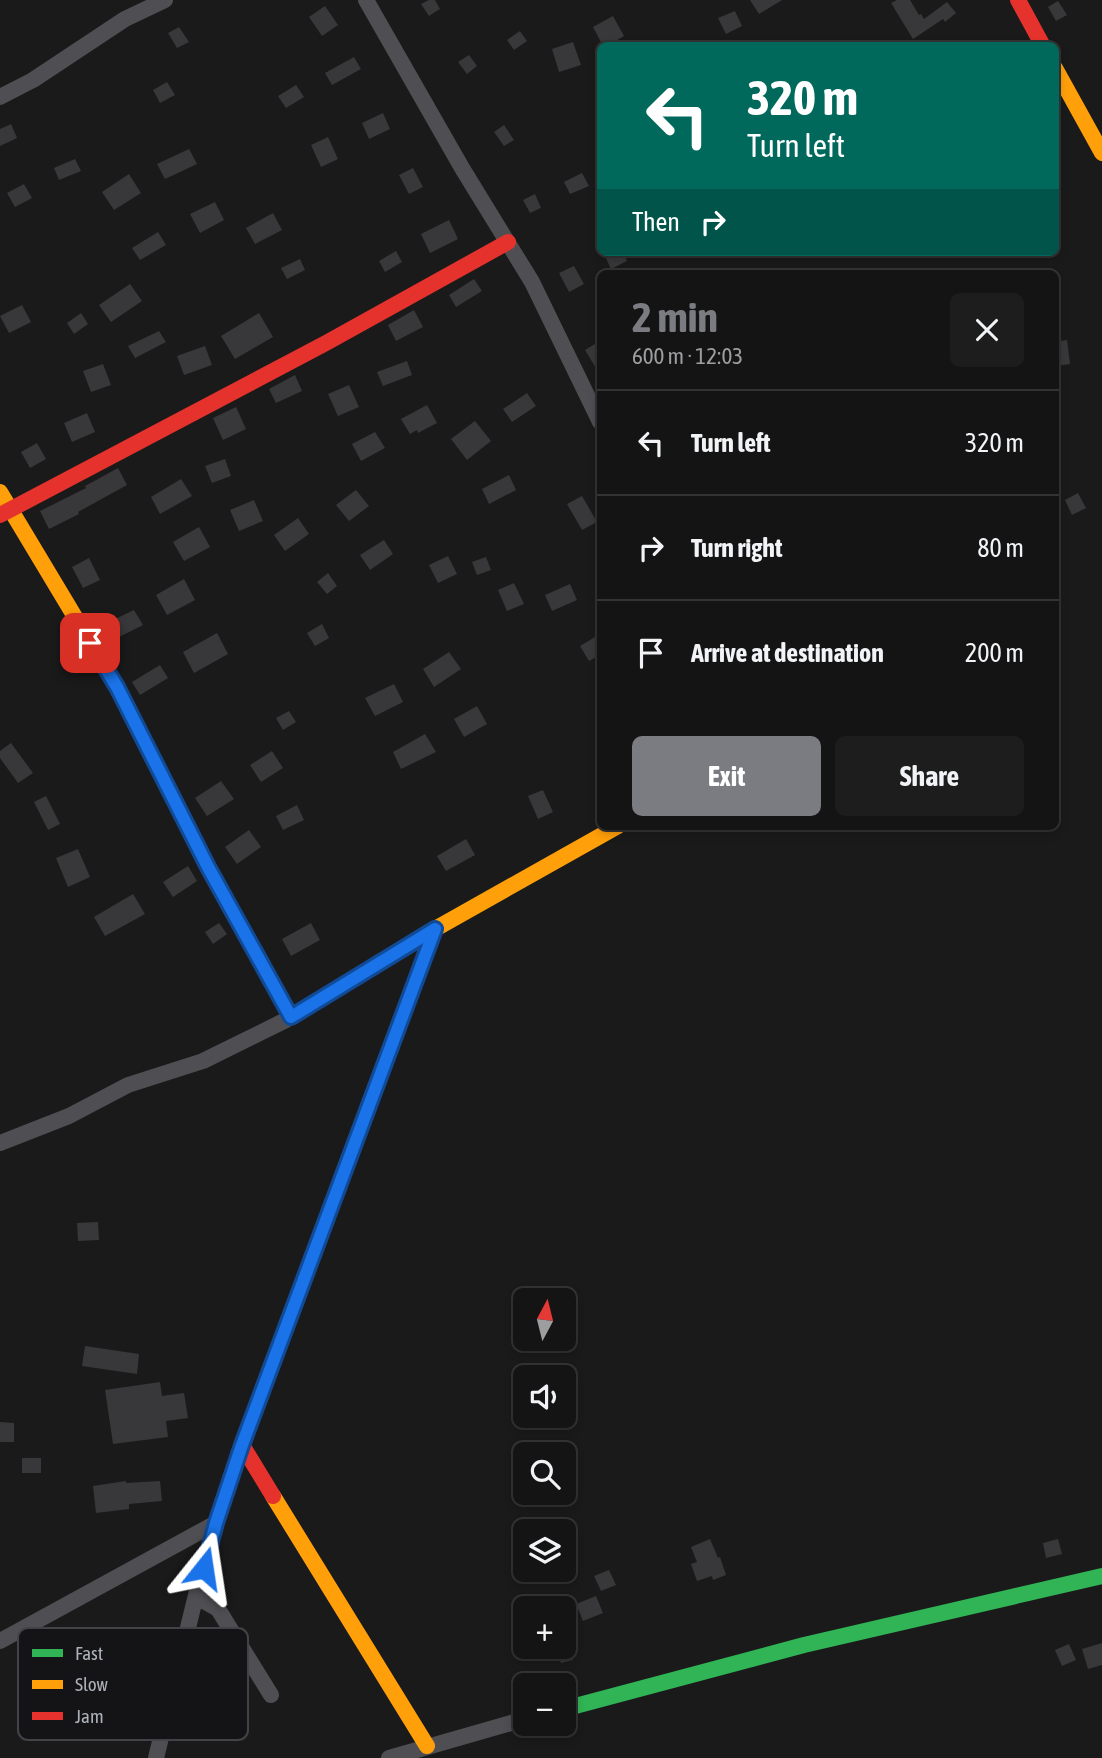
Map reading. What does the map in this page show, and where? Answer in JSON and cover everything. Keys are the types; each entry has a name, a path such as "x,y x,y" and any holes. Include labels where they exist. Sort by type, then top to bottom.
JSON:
{"street":[{"path":"0,97 33,80 125,19 165,0"},
{"path":"366,0 462,167 533,282 597,416"},
{"path":"1018,0 1041,42"},
{"path":"1059,75 1102,153"},
{"path":"5,512 326,343 508,242"},
{"path":"0,492 5,512 117,687 208,867 291,1017"},
{"path":"0,1143 69,1116 128,1085 203,1061 291,1017 435,929 611,830"},
{"path":"188,1628 216,1523 242,1445 435,929"},
{"path":"242,1445 427,1746"},
{"path":"24,1628 216,1523"},
{"path":"576,1706 804,1645 1102,1576"},
{"path":"197,1591 202,1600 218,1609 230,1628"},
{"path":"0,1641 18,1631"},
{"path":"248,1658 271,1695"},
{"path":"389,1758 513,1722"},
{"path":"156,1758 160,1740"}],"building":[{"path":"435,0 440,9 429,16 421,4"},
{"path":"750,0 782,0 759,14"},
{"path":"910,0 924,19 947,2 956,13 913,39 891,3"},
{"path":"1058,1 1067,15 1056,21 1048,7"},
{"path":"325,6 338,25 322,36 309,17"},
{"path":"735,11 742,26 726,34 718,18"},
{"path":"613,16 624,36 614,42 601,42 593,27"},
{"path":"179,27 189,42 177,48 168,33"},
{"path":"520,31 527,41 514,50 507,40"},
{"path":"573,42 581,65 559,72 552,49"},
{"path":"469,55 477,66 467,74 458,62"},
{"path":"354,57 361,69 332,85 325,73"},
{"path":"167,82 175,95 160,103 153,90"},
{"path":"296,85 304,97 286,108 278,96"},
{"path":"383,113 390,129 369,139 362,123"},
{"path":"11,124 17,138 0,146 0,129"},
{"path":"504,125 514,140 504,146 494,132"},
{"path":"328,137 338,159 321,167 311,145"},
{"path":"189,149 197,164 165,179 157,164"},
{"path":"75,159 81,171 59,180 54,168"},
{"path":"413,168 423,187 409,194 399,175"},
{"path":"582,173 589,186 570,194 564,182"},
{"path":"129,174 141,193 114,210 102,192"},
{"path":"24,184 32,198 15,207 7,193"},
{"path":"535,194 541,208 530,213 523,200"},
{"path":"215,202 224,220 200,233 190,214"},
{"path":"273,213 282,230 255,244 246,228"},
{"path":"449,220 458,239 430,253 421,234"},
{"path":"158,232 166,245 140,260 132,248"},
{"path":"396,251 402,262 385,272 379,261"},
{"path":"605,256 625,256 627,261 611,269"},
{"path":"300,259 305,270 287,279 281,268"},
{"path":"574,266 584,284 569,292 559,273"},
{"path":"474,279 482,291 456,307 449,295"},
{"path":"130,284 142,301 111,322 99,305"},
{"path":"22,305 31,322 9,333 0,316"},
{"path":"414,310 423,327 396,341 388,325"},
{"path":"81,313 88,324 74,334 67,323"},
{"path":"259,313 273,337 235,359 221,336"},
{"path":"159,331 166,342 135,358 128,346"},
{"path":"1067,340 1070,364 1059,365 1059,341"},
{"path":"597,343 597,370 585,350"},
{"path":"205,346 212,365 184,375 177,356"},
{"path":"407,361 412,375 383,386 377,372"},
{"path":"103,364 111,385 91,392 83,371"},
{"path":"295,375 302,391 276,403 269,389"},
{"path":"349,385 359,407 338,416 328,394"},
{"path":"527,393 536,406 512,422 503,409"},
{"path":"427,405 437,423 410,434 401,419"},
{"path":"236,407 246,429 223,440 213,418"},
{"path":"87,413 95,432 72,442 64,423"},
{"path":"475,421 491,441 467,460 451,439"},
{"path":"375,432 385,448 361,461 352,444"},
{"path":"37,443 46,459 30,468 21,452"},
{"path":"225,459 231,476 212,483 205,466"},
{"path":"118,468 127,485 49,529 40,511"},
{"path":"509,475 516,490 489,504 482,489"},
{"path":"181,479 192,496 160,514 151,497"},
{"path":"356,490 369,506 349,521 336,505"},
{"path":"1078,493 1086,508 1072,515 1065,500"},
{"path":"582,496 597,522 582,530 567,504"},
{"path":"254,500 263,521 239,531 230,510"},
{"path":"298,518 309,534 285,551 274,535"},
{"path":"199,527 210,547 184,561 173,542"},
{"path":"384,540 393,554 370,570 360,555"},
{"path":"448,556 457,574 438,583 429,565"},
{"path":"486,557 491,570 477,575 472,562"},
{"path":"89,558 100,580 83,588 72,567"},
{"path":"328,573 337,586 327,594 317,582"},
{"path":"184,579 195,600 167,615 156,595"},
{"path":"514,583 524,604 507,611 498,590"},
{"path":"570,584 577,600 552,611 545,595"},
{"path":"134,610 143,625 115,639 107,623"},
{"path":"322,624 329,638 315,646 307,633"},
{"path":"217,633 228,654 194,673 183,652"},
{"path":"597,636 597,657 589,661 580,646"},
{"path":"449,652 461,669 434,687 423,669"},
{"path":"160,665 168,678 140,695 132,682"},
{"path":"394,684 403,702 375,716 365,698"},
{"path":"477,706 487,724 464,737 454,719"},
{"path":"289,711 296,722 283,730 276,718"},
{"path":"425,734 436,752 401,769 393,752"},
{"path":"11,743 33,773 18,783 0,758 0,751"},
{"path":"272,751 283,768 261,782 250,765"},
{"path":"221,781 234,799 207,816 195,798"},
{"path":"543,790 553,812 538,819 528,796"},
{"path":"46,796 60,824 48,830 34,802"},
{"path":"297,805 304,820 283,830 276,816"},
{"path":"249,830 261,847 237,864 225,847"},
{"path":"466,839 475,855 446,871 437,856"},
{"path":"78,849 90,877 68,887 56,858"},
{"path":"188,866 197,881 173,897 163,882"},
{"path":"133,894 145,914 105,936 94,917"},
{"path":"219,923 227,934 213,944 205,932"},
{"path":"311,923 320,940 291,956 282,939"},
{"path":"98,1222 99,1240 78,1241 77,1223"},
{"path":"85,1346 139,1354 137,1374 82,1366"},
{"path":"160,1382 162,1396 184,1393 188,1418 166,1421 168,1437 113,1444 105,1390"},
{"path":"0,1422 14,1423 14,1442 0,1442"},
{"path":"22,1458 41,1458 41,1473 22,1473"},
{"path":"126,1481 160,1481 162,1501 129,1504 129,1509 96,1513 93,1486"},
{"path":"710,1539 726,1575 713,1580 712,1576 697,1581 691,1564 697,1562 691,1547"},
{"path":"1058,1539 1062,1554 1046,1558 1043,1543"},
{"path":"609,1570 616,1585 601,1591 594,1576"},
{"path":"596,1596 603,1613 583,1621 576,1604"},
{"path":"1102,1643 1102,1665 1088,1669 1082,1649"},
{"path":"1069,1644 1076,1660 1062,1666 1055,1650"},
{"path":"560,1659 573,1659 573,1660 561,1663"}],"traffic: fast":[{"path":"576,1706 804,1645 1102,1576"}],"traffic: slow":[{"path":"1059,75 1102,153"},
{"path":"0,492 117,687 208,868 291,1016"},
{"path":"362,1123 435,929 611,830"},
{"path":"273,1496 427,1746"}],"traffic: jam":[{"path":"1018,0 1041,42"},
{"path":"0,515 326,343 508,242"},
{"path":"273,1496 242,1445 362,1123"}],"route":[{"path":"90,643 117,687 208,867 291,1017 435,929 242,1445 204,1568"}]}
